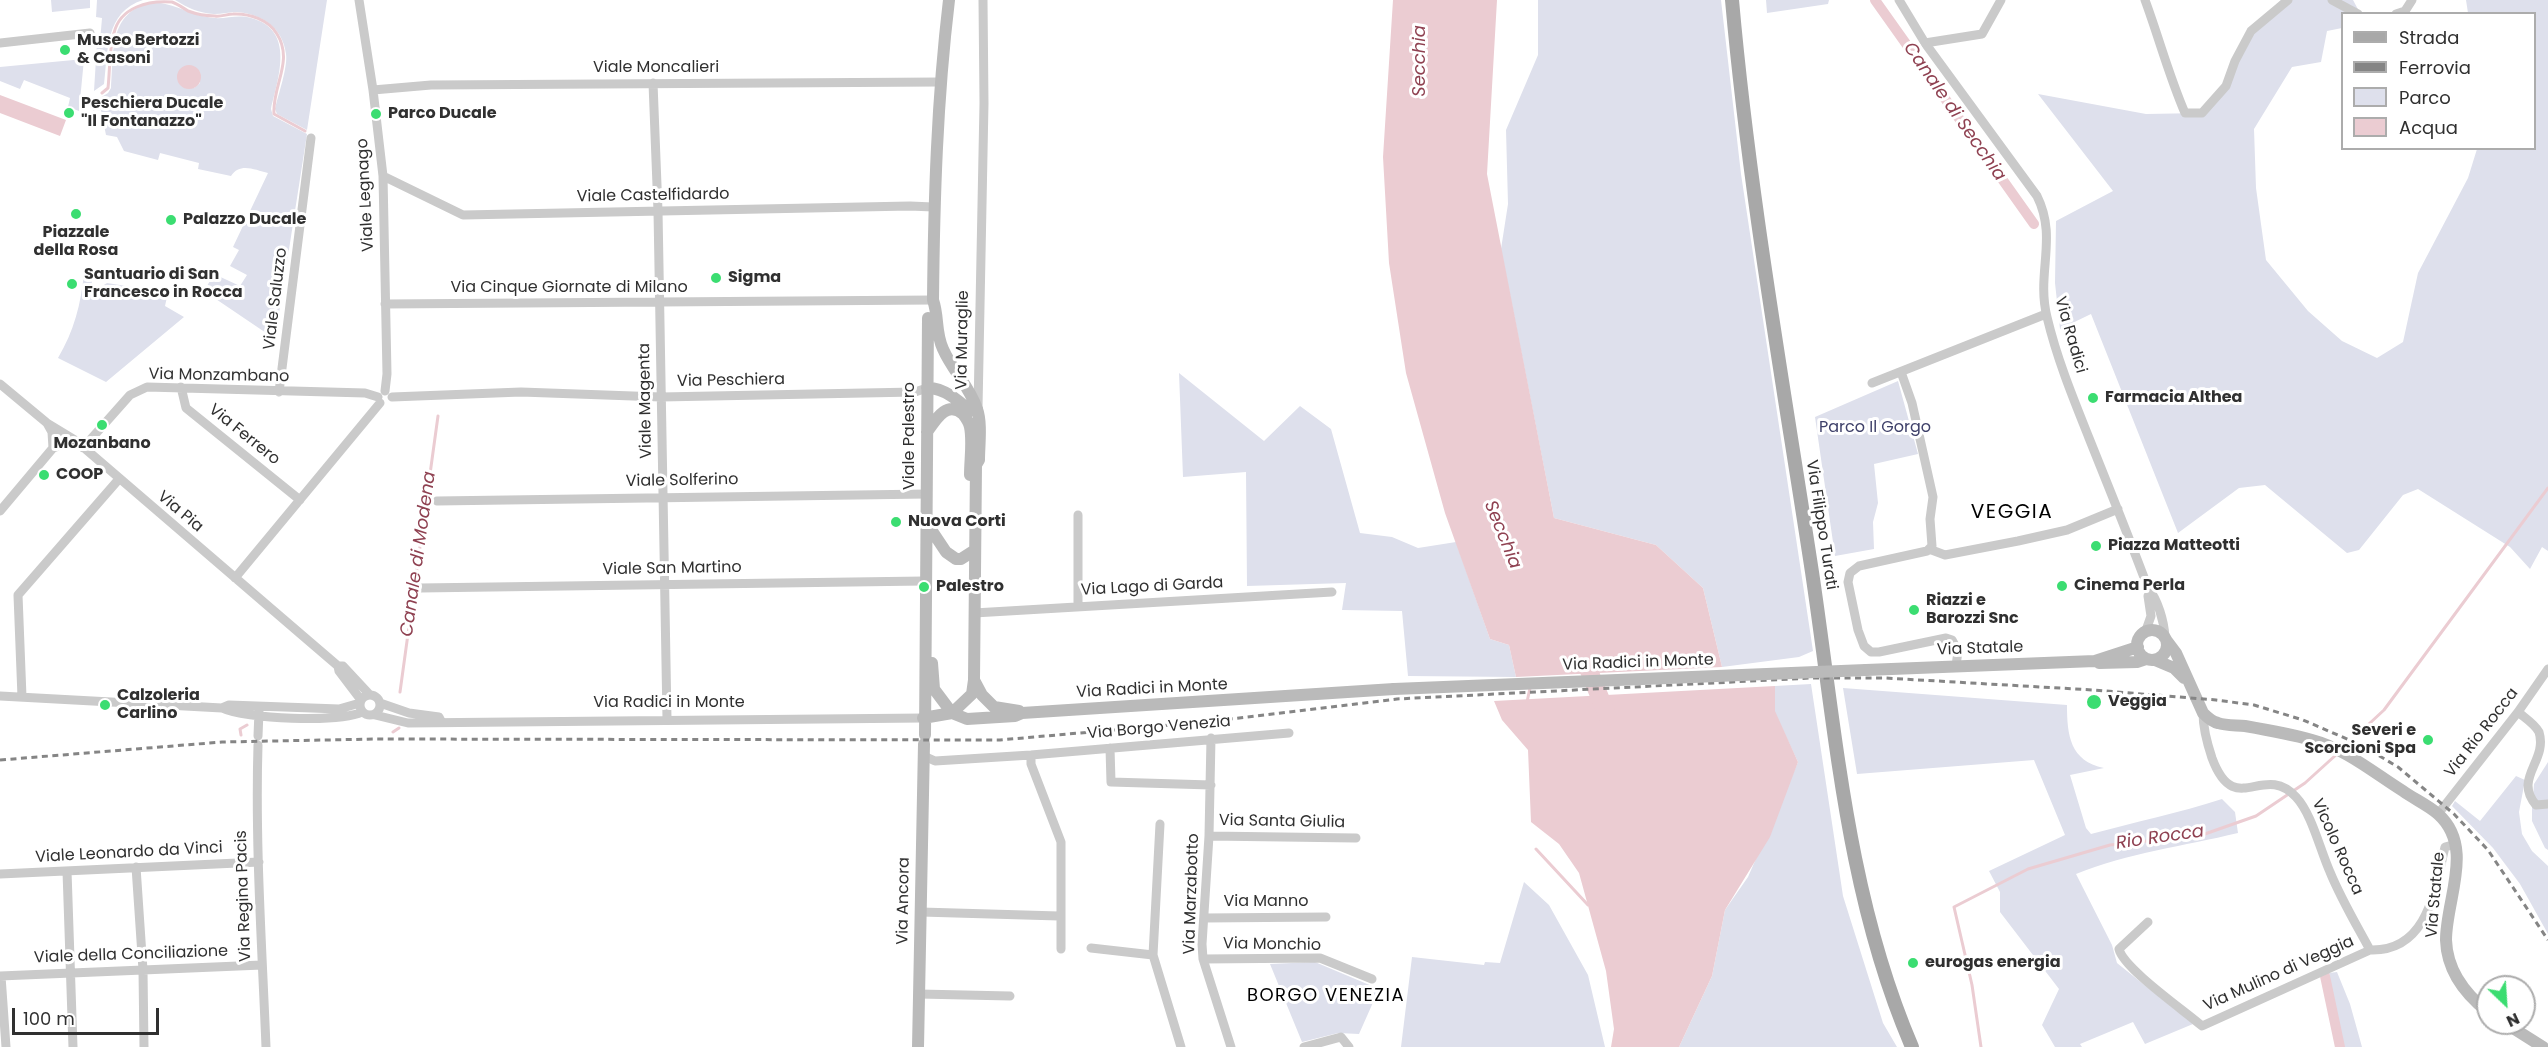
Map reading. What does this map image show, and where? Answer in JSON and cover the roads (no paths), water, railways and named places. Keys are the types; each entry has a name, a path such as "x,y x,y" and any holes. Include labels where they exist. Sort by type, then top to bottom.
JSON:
{"main road":[{"name":"Via Filippo Turati","path":"1732,0 1756,201 1846,814 1871,934 1893,1004 1912,1047"}],"street":[{"name":"Viale Legnago","path":"359,0 374,90 383,176 384,397"},
{"name":"Viale Palestro","path":"949,0 940,82 933,207 933,300 936,309 936,331 943,351 967,387 978,411"},
{"name":"Via Muraglie","path":"975,680 975,508 976,465 979,460 984,104 983,0"},
{"name":"Via Radici","path":"1899,0 1925,43 2037,196 2044,212 2048,240 2042,288 2046,314 2072,394 2148,588"},
{"path":"1925,43 1982,34 2001,0"},
{"path":"2145,0 2170,79 2185,113 2202,113 2226,86 2235,61 2251,30 2288,0"},
{"path":"2332,0 2354,12"},
{"path":"2400,12 2405,10 2412,0"},
{"path":"0,43 90,33"},
{"name":"Viale Moncalieri","path":"374,90 432,85 940,82"},
{"name":"Viale Magenta","path":"653,83 658,210 667,719"},
{"name":"Viale Saluzzo","path":"279,392 311,138"},
{"name":"Viale Castelfidardo","path":"383,176 463,215 933,207"},
{"name":"Viale Palestro","path":"923,718 928,310 933,300"},
{"name":"Via Cinque Giornate di Milano","path":"385,304 933,300"},
{"path":"1872,383 2046,314"},
{"path":"1901,372 1912,403 1933,497 1930,519 1932,539 1929,549"},
{"name":"Via Pia","path":"0,384 47,423 75,440 338,666 339,671 363,702"},
{"name":"Via Monzambano","path":"83,448 130,395 147,387 365,393 384,397"},
{"name":"Via Ferrero","path":"181,387 186,408 300,500"},
{"path":"927,388 949,395 970,411 974,424 976,465"},
{"name":"Via Peschiera","path":"384,397 521,392 662,397 915,392 927,388"},
{"path":"235,578 384,397"},
{"path":"926,433 942,411 958,410 966,418 970,426 970,500 975,508"},
{"path":"47,423 52,432 53,448"},
{"path":"0,511 53,448 75,440"},
{"path":"22,697 18,595 119,479"},
{"name":"Viale Solferino","path":"437,501 927,494"},
{"path":"1956,666 1958,651 1952,640 1946,638 1879,652 1871,652 1864,646 1858,630 1848,582 1850,573 1859,566 1929,549 1945,555 2067,530 2118,509"},
{"path":"1078,515 1078,606"},
{"path":"926,522 950,556 961,559 975,550"},
{"name":"Viale San Martino","path":"420,588 924,581"},
{"path":"2148,588 2151,616 2145,633 2139,639 2140,654 2174,668 2190,683"},
{"path":"2148,588 2153,594 2166,639 2166,651 2151,659"},
{"name":"Via Lago di Garda","path":"975,613 1332,592"},
{"path":"924,627 932,648 934,689 952,713 972,694 975,680"},
{"path":"2145,633 2153,631 2166,639 2176,653 2203,713"},
{"name":"Via Statale","path":"1866,670 2095,661 2138,646"},
{"name":"Via Statale","path":"2095,661 2100,664 2151,659"},
{"name":"Via Rio Rocca","path":"2438,814 2518,712 2548,669"},
{"name":"Via Radici in Monte","path":"363,702 367,715 408,723 923,718 952,713 967,719 1015,716 1022,713 1394,689 1866,670"},
{"path":"975,680 982,695 994,707 1022,713"},
{"name":"Via Radici in Monte","path":"0,696 222,708 230,712 259,711 320,719 354,716 363,702 378,698 380,703 409,713 439,717 441,721"},
{"path":"375,715 380,709 380,703"},
{"name":"Via Regina Pacis","path":"259,711 255,814 266,1047"},
{"path":"2518,712 2538,729 2544,742 2543,754 2528,785 2528,796 2536,805 2548,804"},
{"name":"Via Statale","path":"2203,713 2217,723 2272,731 2314,740 2332,747 2438,814 2452,833 2456,844 2456,872 2446,940 2452,969 2469,998 2476,1003"},
{"name":"Vicolo Rocca","path":"2203,713 2203,728 2219,777 2230,787 2242,789 2268,783 2285,787 2299,799 2330,873 2370,950"},
{"name":"Via Ancora","path":"918,1047 923,718"},
{"name":"Via Borgo Venezia","path":"924,745 1027,750 1031,755 1289,733"},
{"name":"Via Marzabotto","path":"1211,738 1203,959 1231,1047"},
{"path":"1110,748 1111,782 1211,785"},
{"path":"1031,755 1031,764 1061,842 1059,916 1061,949"},
{"path":"1160,824 1153,955 1182,1047"},
{"name":"Via Santa Giulia","path":"1209,836 1356,838"},
{"name":"Via Mulino di Veggia","path":"2148,922 2122,944 2121,954 2138,974 2202,1026 2370,950 2380,950 2401,942 2419,928 2431,907 2445,847 2456,844"},
{"name":"Viale Leonardo da Vinci","path":"0,874 259,862"},
{"path":"136,867 144,1047"},
{"path":"67,871 73,1047"},
{"path":"921,912 1059,916"},
{"name":"Via Manno","path":"1205,918 1326,917"},
{"path":"1091,948 1153,955"},
{"name":"Via Monchio","path":"1203,959 1320,958 1372,979"},
{"name":"Viale della Conciliazione","path":"1,976 262,965"},
{"path":"1,976 6,1047"},
{"path":"919,994 1010,996"},
{"path":"2524,1035 2541,1046"},
{"path":"1304,1047 1341,1037 1349,1047"}],"water":[{"path":"1393,0 1497,0 1487,174 1554,518 1656,545 1703,588 1722,667 1516,677 1509,645 1490,639 1445,513 1406,373 1389,263 1383,157"},
{"path":"189,65 197,69 201,77 197,85 189,89 181,85 177,77 181,69"},
{"name":"Peschiera Ducale \"Il Fontanazzo\"","path":"0,95 66,120 60,136 0,113"},
{"path":"1775,686 1775,711 1798,762 1770,837 1725,910 1712,976 1679,1047 1611,1047 1614,1029 1606,971 1579,873 1559,844 1531,822 1528,750 1502,720 1494,701"}],"waterway":[{"name":"Canale di Secchia","path":"1875,0 2034,224"},
{"path":"102,93 108,88 114,33 117,24 129,11 154,2 172,2 188,11 202,15 246,15 258,18 269,25 282,44 283,64 274,114 305,131"},
{"name":"Canale di Modena","path":"400,692 438,416"},
{"name":"Rio Rocca","path":"2342,749 2384,710 2548,488"},
{"name":"Secchia","path":"1573,656 1587,666 1608,717"},
{"path":"1527,702 1530,688"},
{"name":"Canale di Modena","path":"241,735 240,729 247,725"},
{"name":"Canale di Modena","path":"393,732 399,728"},
{"name":"Rio Rocca","path":"1981,1047 1972,985 1954,907 2028,869 2110,845 2202,835 2256,816 2305,783 2337,754"},
{"path":"1536,849 1588,905"},
{"name":"Canale di Secchia","path":"2325,976 2340,1047"}],"railway":[{"path":"0,760 222,742 377,739 1000,740 1205,722 1397,699 1811,678 1885,678 2093,690 2254,705 2303,720 2361,745 2398,767 2454,814 2488,850 2548,940"}],"place":[{"name":"Museo Bertozzi & Casoni","path":"65,50"},
{"name":"Peschiera Ducale \"Il Fontanazzo\"","path":"69,113"},
{"name":"Parco Ducale","path":"376,114"},
{"name":"Piazzale della Rosa","path":"76,214"},
{"name":"Palazzo Ducale","path":"171,220"},
{"name":"Sigma","path":"716,278"},
{"name":"Santuario di San Francesco in Rocca","path":"72,284"},
{"name":"Farmacia Althea","path":"2093,398"},
{"name":"Mozanbano","path":"102,425"},
{"name":"COOP","path":"44,475"},
{"name":"Nuova Corti","path":"896,522"},
{"name":"Piazza Matteotti","path":"2096,546"},
{"name":"Cinema Perla","path":"2062,586"},
{"name":"Palestro","path":"924,587"},
{"name":"Riazzi e Barozzi Snc","path":"1914,610"},
{"name":"Veggia","path":"2094,702"},
{"name":"Calzoleria Carlino","path":"105,705"},
{"name":"Severi e Scorcioni Spa","path":"2428,740"},
{"name":"eurogas energia","path":"1913,963"}],"district":[{"name":"VEGGIA","path":"2012,513"},
{"name":"BORGO VENEZIA","path":"1326,996"}],"park label":[{"name":"Parco Il Gorgo","path":"1875,428"}]}
